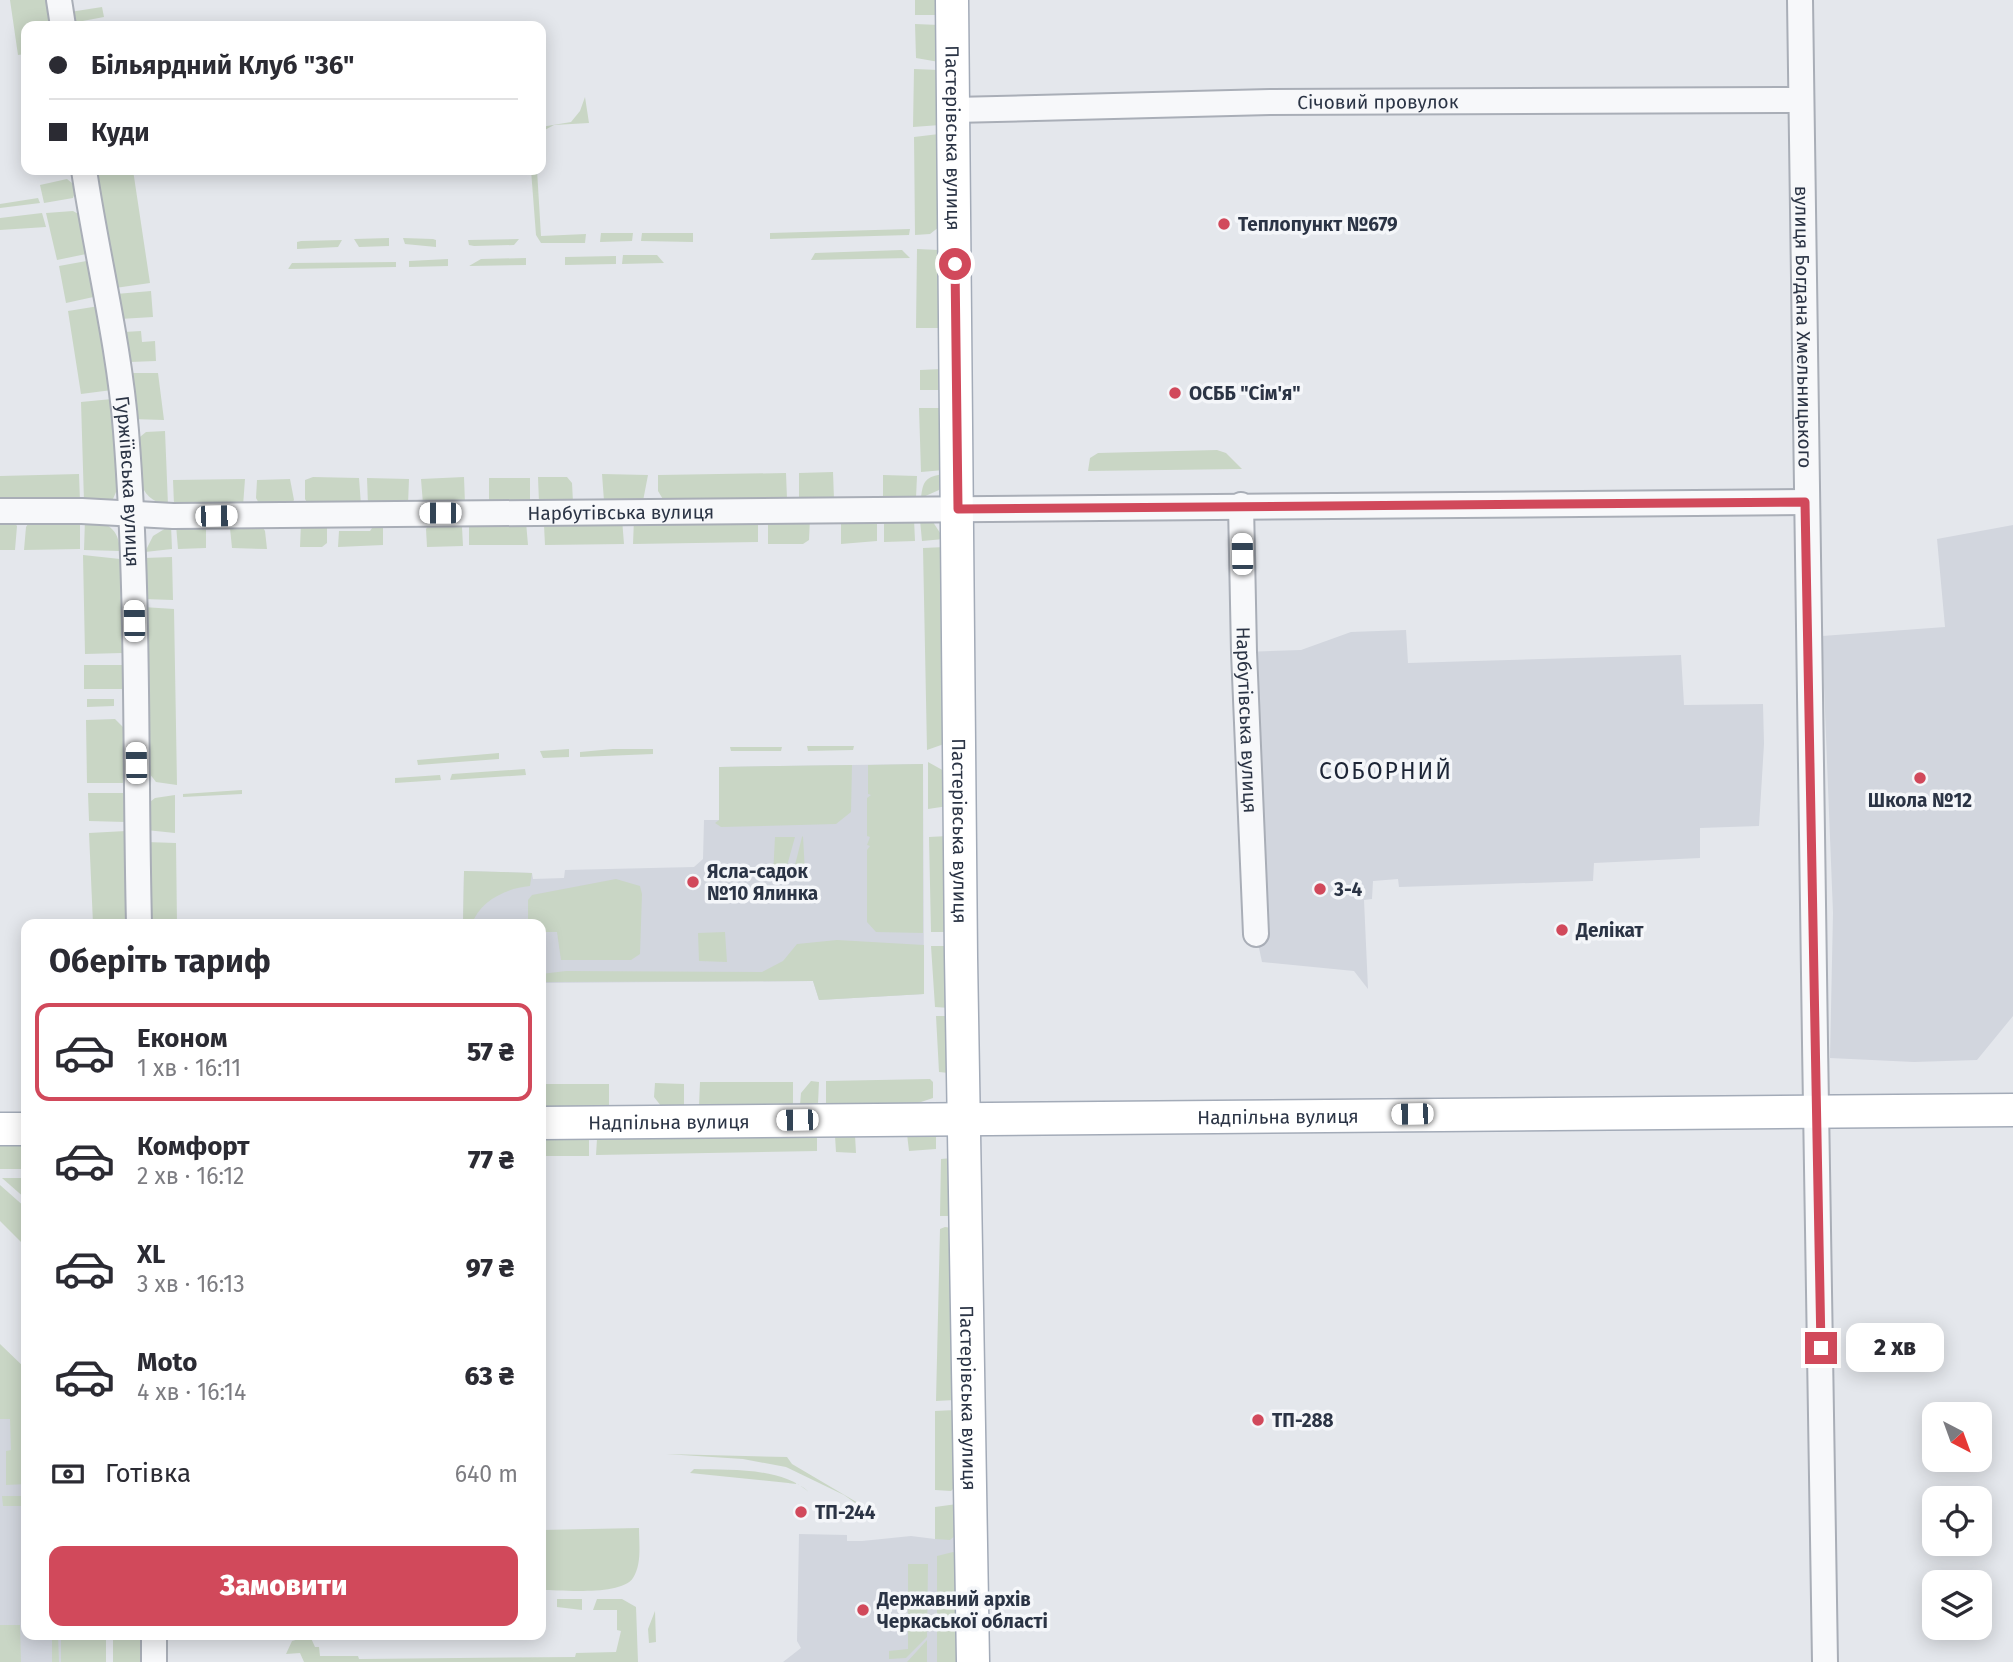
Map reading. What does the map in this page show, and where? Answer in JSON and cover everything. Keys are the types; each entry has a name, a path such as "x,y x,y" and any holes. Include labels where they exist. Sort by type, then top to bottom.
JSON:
{"main road":[{"name":"Пастерівська вулиця","path":"952,0 964,1118 973,1662"},
{"name":"Надпільна вулиця","path":"546,1123 2013,1110"},
{"path":"0,1129 21,1129"}],"street":[{"path":"60,0 62,21"},
{"name":"вулиця Богдана Хмельницького","path":"1801,0 1805,502 1825,1662"},
{"name":"Січовий провулок","path":"954,110 1270,102 1801,100"},
{"name":"Гуржіївська вулиця","path":"85,175 108,300 126,429 131,513 139,919"},
{"name":"Нарбутівська вулиця","path":"0,511 173,516 1805,502"},
{"name":"Нарбутівська вулиця","path":"1241,505 1244,652 1256,934"},
{"path":"154,1640 154,1662"}],"shaded area":[{"name":"Школа №12","path":"2013,525 2013,1016 1977,1060 1914,1062 1830,1058 1833,913 1822,636 1945,627 1937,539"},
{"path":"1406,630 1408,663 1681,655 1684,705 1763,704 1764,744 1759,826 1700,828 1700,858 1594,863 1593,881 1399,887 1398,879 1373,881 1372,899 1364,900 1368,989 1354,971 1262,962 1256,934 1244,652 1301,650 1351,632"},
{"name":"Ясла-садок №10 Ялинка","path":"923,764 924,994 819,1000 813,981 546,983 546,919 463,919 464,871 532,873 533,879 564,878 565,870 694,867 703,859 704,820 719,820 719,767"},
{"path":"0,1393 21,1433 21,1640 106,1640 106,1662 0,1662"},
{"path":"799,1534 847,1535 847,1541 862,1541 911,1536 935,1539 957,1534 959,1662 783,1662 801,1648 797,1641"}],"green space":[{"path":"10,0 51,0 49,21 21,21 21,55 18,55"},
{"path":"915,0 938,0 939,15 915,15"},
{"path":"102,7 104,17 72,21 70,12"},
{"path":"915,24 939,25 939,62 916,58"},
{"path":"914,69 939,70 940,125 913,127"},
{"path":"585,97 589,123 554,125 546,129 546,126 571,122 580,111"},
{"path":"939,134 939,227 930,234 915,235 914,137"},
{"path":"96,175 134,175 150,283 115,288"},
{"path":"531,175 537,175 541,236 586,234 585,243 541,243 536,235"},
{"path":"67,179 77,187 73,198 44,203 40,185"},
{"path":"38,198 40,203 0,208 0,204"},
{"path":"73,211 82,216 91,253 57,260 46,213"},
{"path":"42,213 46,227 0,230 0,218"},
{"path":"910,229 909,235 770,239 770,233"},
{"path":"601,233 633,233 632,241 600,242"},
{"path":"642,233 693,233 693,242 641,241"},
{"path":"389,238 389,246 359,247 354,239"},
{"path":"403,238 433,239 436,240 436,247 405,244"},
{"path":"519,239 514,245 474,246 469,245 468,240"},
{"path":"342,240 338,247 297,249 297,242 301,241"},
{"path":"917,249 939,250 942,328 916,328"},
{"path":"902,250 910,258 811,260 815,253"},
{"path":"623,255 657,255 664,263 622,264"},
{"path":"616,256 616,264 565,265 565,257"},
{"path":"526,258 526,265 469,266 481,259"},
{"path":"448,259 448,266 409,267 409,261"},
{"path":"92,260 98,296 66,303 59,266"},
{"path":"396,262 396,267 288,269 292,263"},
{"path":"151,291 153,317 120,319 116,294"},
{"path":"99,306 112,390 81,394 68,311"},
{"path":"141,331 142,342 155,341 156,361 130,362 124,332"},
{"path":"942,369 942,390 920,390 920,370"},
{"path":"158,373 164,420 132,419 127,374"},
{"path":"112,399 119,485 113,499 106,502 84,502 81,402"},
{"path":"919,408 942,408 944,470 921,472"},
{"path":"165,431 168,505 149,497 144,490 138,472 135,441 146,432"},
{"path":"1217,450 1226,453 1242,469 1088,471 1090,458 1098,453"},
{"path":"833,472 834,499 799,499 799,473"},
{"path":"786,473 787,499 664,501 658,491 658,475"},
{"path":"79,474 80,502 0,503 0,476"},
{"path":"602,474 648,475 643,501 604,501"},
{"path":"943,474 939,490 921,498 926,480"},
{"path":"883,475 917,476 916,498 883,498"},
{"path":"313,477 359,478 361,505 309,506 305,499 305,480"},
{"path":"464,477 465,504 423,504 421,479"},
{"path":"538,477 567,477 572,483 573,502 539,503"},
{"path":"367,478 409,479 408,505 368,505"},
{"path":"489,478 530,478 530,503 489,503"},
{"path":"245,479 243,506 174,505 173,480"},
{"path":"290,479 294,500 290,506 260,505 256,498 257,480"},
{"path":"0,518 13,521 17,526 15,550 0,550"},
{"path":"758,518 758,542 633,544 634,519"},
{"path":"768,518 810,518 809,540 803,544 768,544"},
{"path":"845,518 877,519 877,541 841,544 841,524"},
{"path":"80,519 80,549 24,550 26,527 30,521"},
{"path":"85,519 110,527 117,537 120,551 84,550"},
{"path":"622,519 624,544 545,545 544,525"},
{"path":"884,519 914,519 915,541 884,542"},
{"path":"920,520 933,522 944,539 922,541"},
{"path":"432,521 458,521 462,527 463,546 427,547 426,529"},
{"path":"469,521 526,522 528,545 469,545"},
{"path":"327,522 327,543 322,547 300,547 301,523"},
{"path":"376,522 383,525 383,545 338,547 339,531 370,531"},
{"path":"260,523 265,531 267,549 232,548 230,528 233,524"},
{"path":"171,525 172,549 145,552 153,536"},
{"path":"176,525 206,528 206,548 178,549"},
{"path":"945,547 944,744 927,750 923,548"},
{"path":"83,555 120,559 122,653 85,654"},
{"path":"172,557 173,600 143,599 144,558"},
{"path":"143,607 174,609 177,785 156,782 149,773"},
{"path":"84,665 123,665 123,689 84,689"},
{"path":"87,699 114,699 114,706 87,707"},
{"path":"115,719 124,728 125,783 87,783 86,720"},
{"path":"807,746 854,746 853,750 808,751"},
{"path":"730,747 782,747 781,751 731,751"},
{"path":"569,749 569,757 543,758 540,751"},
{"path":"653,749 653,754 580,757 580,752"},
{"path":"499,753 499,759 418,765 417,760"},
{"path":"928,762 946,772 948,806 928,809"},
{"path":"923,764 923,933 876,932 867,922 867,850 870,846 867,845 870,837 867,836 867,798 871,795 868,794 868,765"},
{"path":"852,765 851,812 836,824 721,827 715,823 719,820 719,767"},
{"path":"525,769 526,775 450,780 452,774"},
{"path":"440,775 441,780 395,783 395,778"},
{"path":"242,790 242,794 183,797 183,794"},
{"path":"88,793 125,793 126,822 89,821"},
{"path":"175,795 175,833 146,830 146,805 155,798"},
{"path":"126,831 128,919 93,919 89,833"},
{"path":"948,836 946,932 931,932 929,837"},
{"path":"775,837 795,837 785,873 773,875"},
{"path":"802,837 805,873 793,873"},
{"path":"146,842 176,843 177,919 148,919"},
{"path":"464,871 532,873 530,886 503,893 488,902 474,919 463,919"},
{"path":"616,879 640,886 640,954 631,960 561,960 557,932 546,932 546,919 528,919 528,900 532,895"},
{"path":"725,932 727,962 699,961 698,933"},
{"path":"837,940 924,945 924,994 819,1000 813,981 546,982 546,973 566,971 762,972 783,961 797,944"},
{"path":"931,946 949,946 950,1008 935,1007"},
{"path":"936,1016 950,1016 949,1073 939,1072"},
{"path":"930,1079 933,1082 933,1098 918,1103 826,1104 826,1081"},
{"path":"811,1081 819,1082 818,1104 800,1105 801,1093"},
{"path":"700,1082 793,1082 793,1105 699,1106"},
{"path":"655,1083 684,1084 684,1106 661,1106 654,1097"},
{"path":"546,1084 609,1084 609,1107 546,1107"},
{"path":"907,1134 936,1135 936,1149 909,1151"},
{"path":"855,1135 856,1153 836,1152 835,1136"},
{"path":"817,1136 817,1151 596,1155 597,1139"},
{"path":"546,1139 589,1139 589,1156 546,1156"},
{"path":"21,1145 21,1169 0,1169 0,1146"},
{"path":"952,1158 953,1216 940,1216 941,1159"},
{"path":"2,1178 21,1178 21,1195"},
{"path":"0,1185 21,1204 21,1242 0,1221"},
{"path":"953,1228 955,1400 936,1401 940,1229"},
{"path":"0,1344 21,1364 21,1484 6,1485 6,1451 11,1450 10,1419 0,1419"},
{"path":"955,1410 956,1486 951,1491 935,1490 935,1411"},
{"path":"666,1454 787,1457 792,1464 875,1513 874,1516 844,1495 786,1467 743,1459"},
{"path":"694,1469 770,1474 798,1484 690,1473"},
{"path":"2,1496 21,1496 21,1506 3,1506"},
{"path":"957,1504 957,1534 950,1540 935,1539 935,1507"},
{"path":"639,1528 638,1567 633,1578 626,1584 604,1590 546,1590 546,1530"},
{"path":"953,1552 957,1554 959,1662 937,1662 937,1556"},
{"path":"908,1564 928,1564 927,1637 906,1658 889,1659 889,1651 908,1649"},
{"path":"557,1599 582,1599 582,1610 557,1607"},
{"path":"597,1599 622,1599 636,1607 638,1662 304,1662 300,1653 286,1654 292,1641 296,1640 312,1640 315,1647 319,1647 320,1656 358,1656 359,1659 575,1657 576,1653 616,1652 621,1631 617,1630 617,1610 593,1610"},
{"path":"655,1611 656,1642 649,1643 648,1629"},
{"path":"0,1625 20,1625 21,1662 0,1662"},
{"path":"52,1640 58,1640 59,1662 52,1662"},
{"path":"61,1640 106,1640 106,1662 61,1662"},
{"path":"113,1640 143,1640 144,1662 113,1662"},
{"path":"927,1640 927,1662 907,1662"}],"place":[{"name":"Теплопункт №679","path":"1224,224"},
{"name":"ОСББ \"Сім'я\"","path":"1175,393"},
{"name":"Школа №12","path":"1920,778"},
{"name":"Ясла-садок №10 Ялинка","path":"693,882"},
{"name":"3-4","path":"1320,889"},
{"name":"Делікат","path":"1562,930"},
{"name":"ТП-288","path":"1258,1420"},
{"name":"ТП-244","path":"801,1512"},
{"name":"Державний архів Черкаської області","path":"863,1610"}],"district":[{"name":"СОБОРНИЙ","path":"1386,771"}],"route":[{"path":"955,264 958,509 1805,502 1821,1348"}]}
